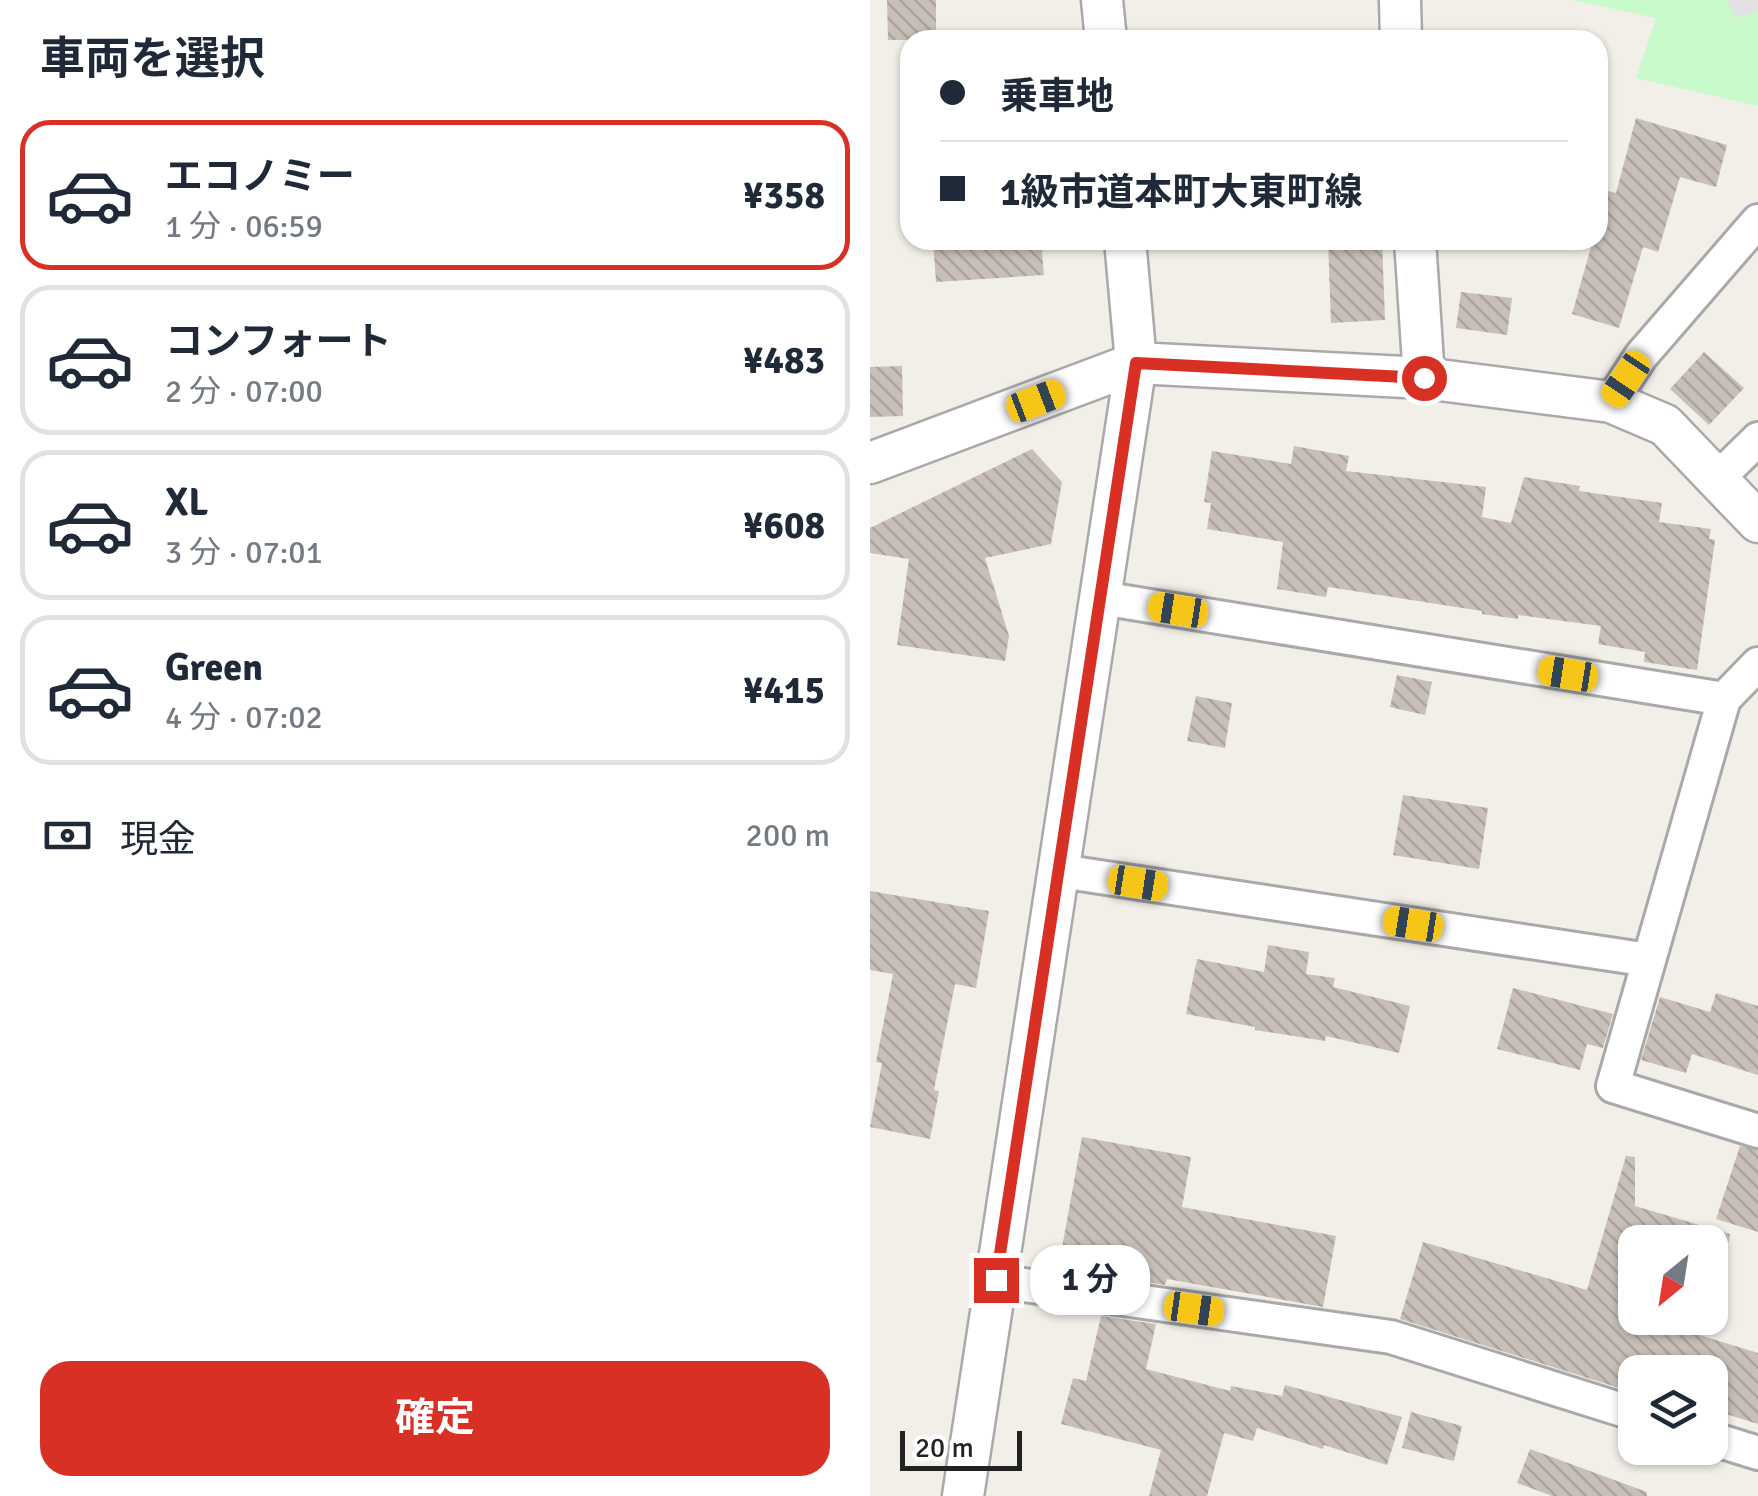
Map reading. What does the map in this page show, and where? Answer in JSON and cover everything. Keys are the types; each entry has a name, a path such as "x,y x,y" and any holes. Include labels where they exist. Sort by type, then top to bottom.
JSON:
{"street":[{"path":"1102,0 1105,30"},
{"path":"1400,0 1401,30"},
{"path":"1611,402 1642,356 1758,221"},
{"path":"963,1496 1136,363 1126,250"},
{"path":"1416,250 1424,378"},
{"path":"870,464 1136,363 1424,378 1611,402 1665,425 1758,522"},
{"path":"1716,480 1758,438"},
{"path":"1101,598 1724,699"},
{"path":"1758,664 1724,699 1612,1086 1758,1131"},
{"path":"1060,871 1649,960"},
{"path":"996,1280 1391,1337 1618,1409"},
{"path":"1728,1444 1758,1453"}],"green space":[{"path":"1572,0 1758,0 1758,106 1636,78 1656,18"}],"shaded area":[{"path":"1726,0 1758,0 1758,11 1737,18"}],"building":[{"path":"887,0 936,0 936,30 900,30 900,40 888,40"},
{"path":"1636,118 1727,145 1716,187 1680,177 1658,252 1643,247 1619,328 1572,314 1590,250 1608,250 1608,191 1616,193"},
{"path":"934,250 1042,250 1044,275 936,282"},
{"path":"1328,250 1382,250 1385,320 1331,323"},
{"path":"1461,292 1512,298 1507,335 1456,328"},
{"path":"1704,352 1744,388 1709,425 1670,389"},
{"path":"902,366 903,416 870,417 870,367"},
{"path":"1294,446 1349,456 1346,471 1486,487 1482,517 1511,523 1524,477 1580,486 1579,491 1662,503 1659,522 1711,529 1709,539 1715,540 1697,670 1644,662 1645,652 1598,644 1601,626 1482,614 1328,587 1326,597 1277,589 1283,542 1207,529 1211,503 1204,502 1212,451 1291,464"},
{"path":"1032,449 1062,482 1051,544 985,558 1009,636 1005,661 897,645 909,559 870,553 870,528"},
{"path":"1397,675 1432,682 1425,715 1390,707"},
{"path":"1196,696 1232,703 1225,748 1187,741"},
{"path":"1403,795 1488,808 1479,869 1393,855"},
{"path":"870,891 989,911 976,988 955,984 934,1090 939,1091 930,1139 870,1127 882,1063 876,1062 893,974 870,970"},
{"path":"1268,945 1309,952 1306,974 1335,978 1333,987 1410,1006 1399,1053 1326,1036 1325,1041 1255,1030 1186,1014 1197,959 1264,972"},
{"path":"1513,988 1613,1014 1603,1048 1587,1044 1580,1070 1497,1049"},
{"path":"1716,993 1758,1006 1758,1075 1692,1054 1686,1073 1641,1060 1660,997 1710,1012"},
{"path":"1082,1137 1191,1157 1182,1207 1336,1236 1323,1307 1167,1279 1165,1285 1110,1277 1112,1269 1060,1259"},
{"path":"1740,1146 1758,1150 1758,1232 1716,1219"},
{"path":"1626,1156 1635,1157 1635,1206 1699,1225 1618,1225 1618,1335 1700,1335 1758,1353 1758,1424 1728,1415 1728,1355 1618,1355 1618,1388 1400,1319 1423,1242 1587,1290"},
{"path":"1101,1316 1156,1324 1146,1369 1230,1391 1231,1386 1282,1396 1285,1385 1402,1417 1387,1465 1257,1428 1253,1441 1224,1433 1207,1496 1149,1496 1161,1450 1061,1424 1073,1378 1086,1381"},
{"path":"1411,1412 1462,1426 1454,1461 1402,1448"},
{"path":"1530,1449 1647,1492 1647,1496 1552,1496 1517,1483"}],"route":[{"path":"996,1280 1136,363 1424,378"}]}
